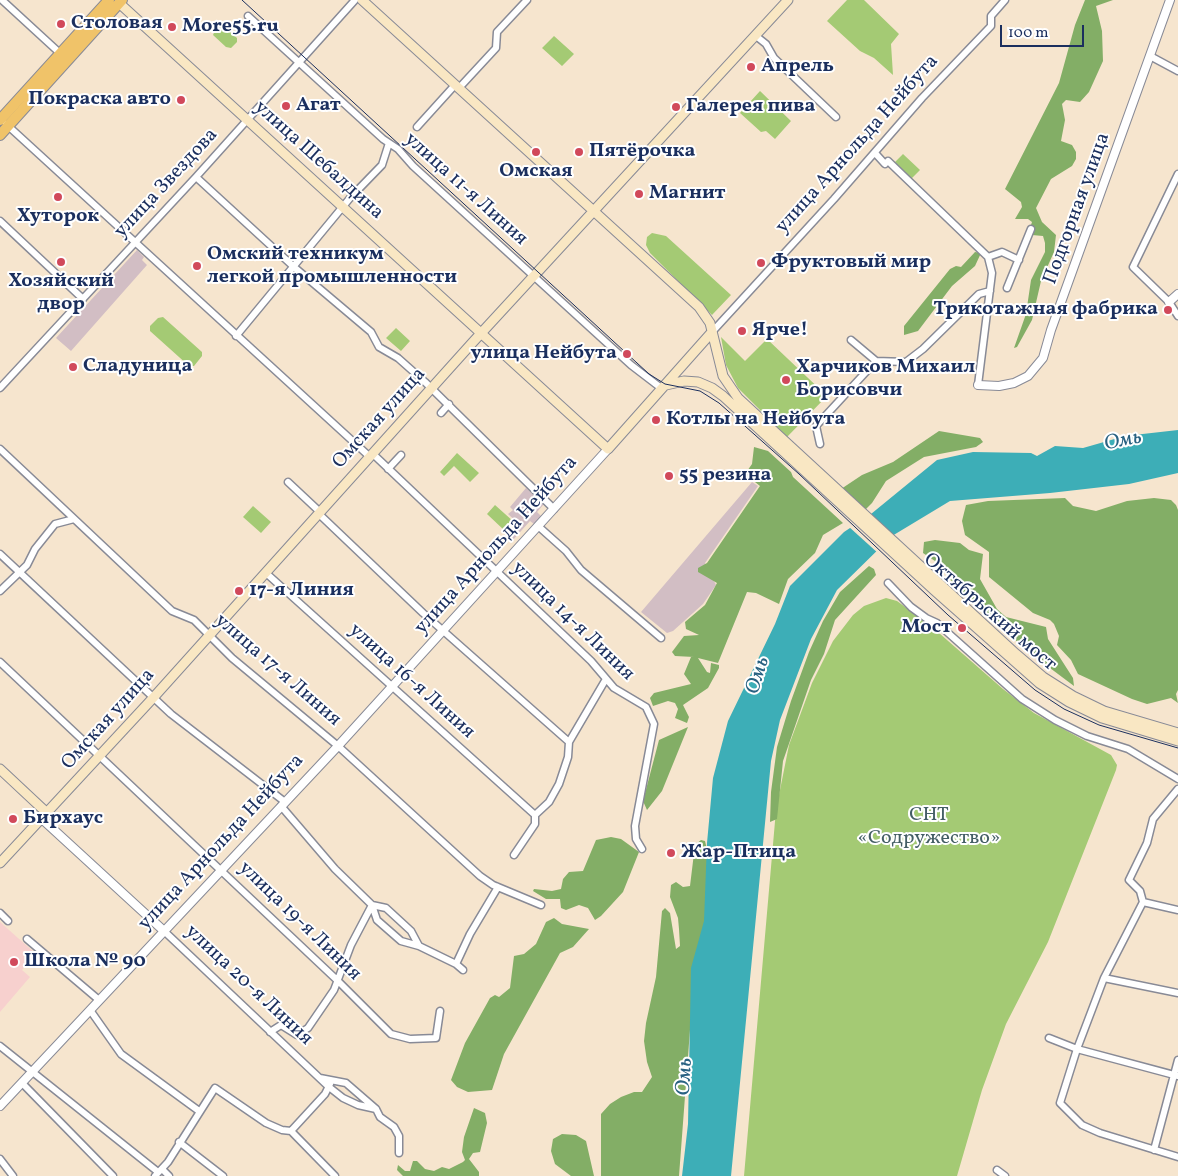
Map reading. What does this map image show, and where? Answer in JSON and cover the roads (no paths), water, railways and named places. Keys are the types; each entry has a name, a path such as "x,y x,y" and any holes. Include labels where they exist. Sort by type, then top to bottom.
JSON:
{"main road":[{"path":"362,0 706,314 723,376 738,398 805,467"},
{"name":"Омская улица","path":"0,863 153,698 481,334 788,0"},
{"path":"0,135 3,122 116,1"},
{"name":"улица Шебалдина","path":"116,1 608,449"},
{"name":"улица Арнольда Нейбута","path":"608,449 712,332"},
{"path":"662,387 684,381 712,388 805,467"},
{"name":"Октябрьский мост","path":"805,467 1044,677 1073,696 1104,711 1178,733"},
{"name":"Октябрьский мост","path":"805,467 1039,683 1069,702 1102,718 1178,741"},
{"name":"улица 20-я Линия","path":"0,769 44,816"}],"street":[{"path":"2,0 64,57"},
{"name":"улица Звездова","path":"0,388 196,177 355,0"},
{"path":"417,127 496,48 497,32 527,0"},
{"name":"улица Арнольда Нейбута","path":"712,332 875,153 922,98 991,26 991,16 1005,0"},
{"name":"Подгорная улица","path":"978,385 999,386 1014,383 1028,376 1043,358 1050,330 1170,0"},
{"name":"улица 11-я Линия","path":"248,16 389,143 398,148 413,166 631,364 662,387"},
{"path":"756,36 766,44 774,58 836,117"},
{"path":"1150,56 1178,71"},
{"name":"улица 14-я Линия","path":"3,122 236,336 388,469 591,661 623,695 646,706 654,724 636,826 636,839 642,848"},
{"path":"236,336 343,207 382,164 389,143"},
{"path":"875,153 885,164 888,160 987,255 992,273 978,385"},
{"path":"1178,174 1133,267 1169,302 1178,316"},
{"path":"196,177 294,267 371,332 380,347 398,358 449,404 554,509"},
{"path":"0,221 83,299"},
{"path":"1007,288 1031,229"},
{"path":"987,255 1002,252 1019,260"},
{"path":"851,340 876,361 899,363 909,361 979,294 990,291"},
{"path":"1169,302 1178,294"},
{"path":"820,444 816,426 876,361"},
{"path":"441,413 449,404"},
{"name":"улица 17-я Линия","path":"0,449 172,611 194,620 232,658 338,746 480,876 498,887 541,905"},
{"name":"улица Арнольда Нейбута","path":"0,1106 338,746 608,449"},
{"path":"388,469 400,455"},
{"path":"288,482 422,613 444,630 569,742"},
{"path":"0,591 27,565 35,549 55,524 74,519"},
{"path":"538,526 566,551 581,570 662,638"},
{"path":"0,554 153,698 187,728 283,804 334,869 372,905 377,920 401,941 419,946 456,964 463,970"},
{"name":"улица 16-я Линия","path":"266,573 536,815"},
{"path":"888,583 911,607 926,618 937,622 1022,699 1055,720 1088,736 1128,749 1178,779"},
{"name":"улица 19-я Линия","path":"0,662 338,981 391,1034 397,1037 422,1040 436,1038 440,1011"},
{"path":"514,855 535,824 536,815 549,802 559,784 568,756 569,742 606,679"},
{"path":"1178,789 1153,819 1147,843 1129,880 1140,891 1143,902 1104,978 1077,1049 1060,1103 1070,1115 1091,1129 1178,1157"},
{"name":"улица 20-я Линия","path":"44,816 329,1087 343,1098 358,1105 376,1109"},
{"path":"456,964 470,934 498,887"},
{"path":"1143,902 1178,910"},
{"path":"372,905 386,908 411,931 419,946"},
{"path":"270,1032 281,1025 297,1035 303,1033 338,981 351,945 372,905"},
{"path":"0,913 8,921"},
{"path":"28,940 99,1000"},
{"path":"1104,978 1178,993"},
{"path":"90,1010 121,1054 199,1111"},
{"path":"1049,1038 1077,1049 1176,1075"},
{"path":"0,1046 158,1172 169,1176"},
{"path":"1154,1150 1176,1075 1178,1060"},
{"name":"улица 20-я Линия","path":"320,1078 346,1083 376,1109 380,1117 394,1127 399,1136 399,1153"},
{"path":"291,1131 329,1087 331,1080"},
{"path":"22,1083 113,1176"},
{"path":"158,1172 215,1088 266,1123 282,1130 291,1131 335,1176"},
{"path":"179,1142 223,1176"},
{"path":"0,1159 13,1176"},
{"path":"997,1170 1005,1176"}],"water":[{"name":"Омь","path":"1178,430 1178,473 1129,484 950,501 892,536 837,590 811,639 780,720 771,761 731,1176 682,1176 688,1124 691,968 704,921 707,843 713,778 728,721 775,624 790,586 844,532 871,514 937,460 973,452 1031,453 1037,456 1055,446 1083,448 1125,436"}],"tram line":[{"path":"242,0 649,374 665,384 700,391 719,403 799,474 948,615 1035,690 1064,709 1099,725 1178,748"}],"place":[{"name":"Столовая","path":"61,24"},
{"name":"More55.ru","path":"172,27"},
{"name":"Апрель","path":"751,67"},
{"name":"Покраска авто","path":"181,100"},
{"name":"Агат","path":"286,106"},
{"name":"Галерея пива","path":"676,107"},
{"name":"Омская","path":"536,152"},
{"name":"Пятёрочка","path":"579,152"},
{"name":"Магнит","path":"639,194"},
{"name":"Хуторок","path":"58,197"},
{"name":"Хозяйский двор","path":"61,262"},
{"name":"Фруктовый мир","path":"761,263"},
{"name":"Омский техникум легкой промышленности","path":"197,266"},
{"name":"Трикотажная фабрика","path":"1168,310"},
{"name":"Ярче!","path":"742,331"},
{"name":"улица Нейбута","path":"627,354"},
{"name":"Сладуница","path":"73,367"},
{"name":"Харчиков Михаил Борисовчи","path":"786,380"},
{"name":"Котлы на Нейбута","path":"656,420"},
{"name":"55 резина","path":"669,476"},
{"name":"17-я Линия","path":"239,591"},
{"name":"Мост","path":"962,628"},
{"name":"Бирхаус","path":"13,819"},
{"name":"Жар-Птица","path":"671,853"},
{"name":"Школа № 90","path":"14,962"}],"park label":[{"name":"СНТ «Содружество»","path":"929,828"}]}
